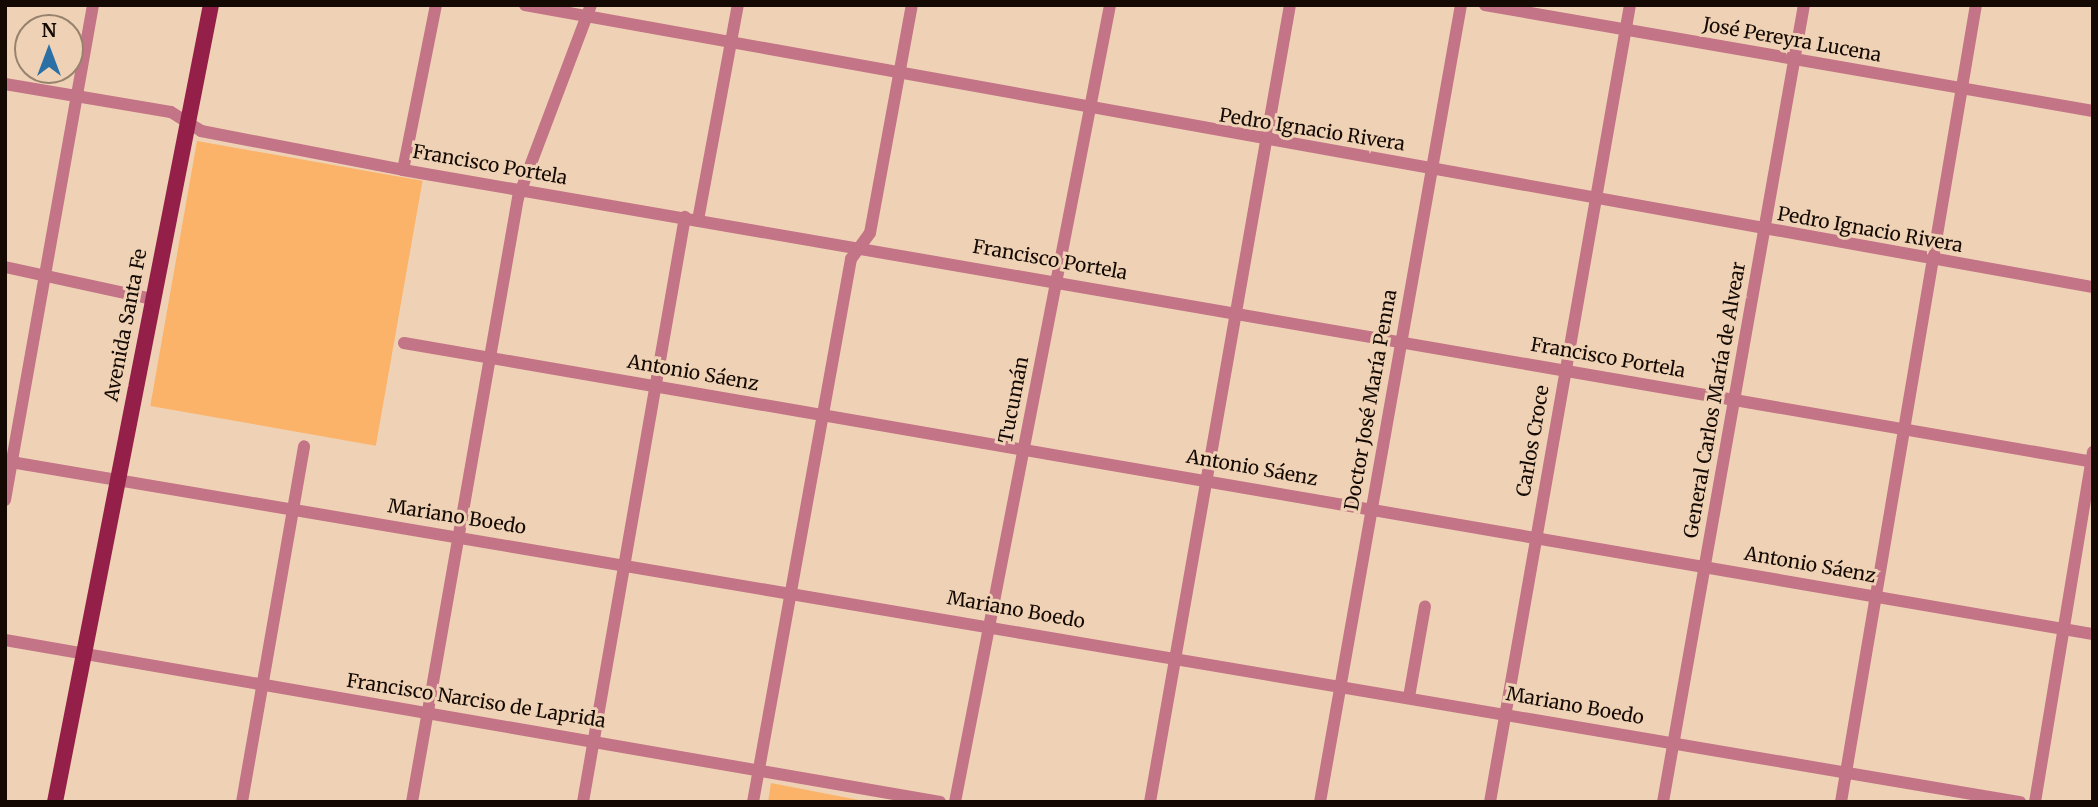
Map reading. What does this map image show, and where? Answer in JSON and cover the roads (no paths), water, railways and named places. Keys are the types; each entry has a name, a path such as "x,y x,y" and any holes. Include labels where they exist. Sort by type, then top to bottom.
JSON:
{"main road":[{"name":"Avenida Santa Fe","path":"55,802 211,5"}],"street":[{"path":"5,500 41,276 93,5"},
{"path":"403,170 436,5"},
{"name":"Pedro Ignacio Rivera","path":"525,5 590,12 730,45 1266,143 1431,169 1934,261 2093,287"},
{"path":"583,802 656,386 738,5"},
{"path":"753,802 851,259 862,247 900,76 912,5"},
{"name":"Tucumán","path":"955,802 1110,5"},
{"path":"1150,802 1290,5"},
{"name":"Doctor José María Penna","path":"1320,802 1461,5"},
{"name":"José Pereyra Lucena","path":"1485,5 2093,111"},
{"name":"Carlos Croce","path":"1490,802 1630,5"},
{"name":"General Carlos María de Alvear","path":"1663,802 1804,5"},
{"path":"1841,802 1976,5"},
{"path":"412,802 520,190 590,12"},
{"name":"Francisco Portela","path":"5,84 171,112 188,124 403,170 1400,339 1903,429 2092,459"},
{"path":"5,267 152,299"},
{"name":"Antonio Sáenz","path":"404,343 2093,634"},
{"path":"242,802 304,446"},
{"path":"2035,802 2092,459"},
{"name":"Mariano Boedo","path":"9,462 1175,656 2020,802"},
{"path":"1409,697 1425,606"},
{"name":"Francisco Narciso de Laprida","path":"5,640 940,802"}]}
